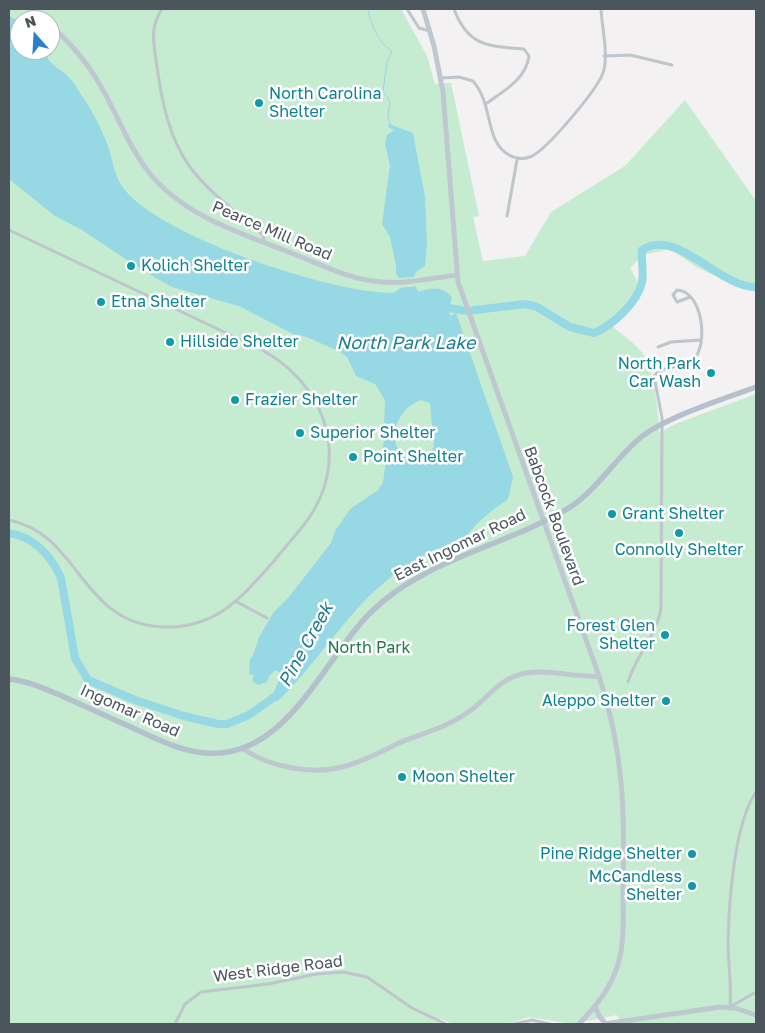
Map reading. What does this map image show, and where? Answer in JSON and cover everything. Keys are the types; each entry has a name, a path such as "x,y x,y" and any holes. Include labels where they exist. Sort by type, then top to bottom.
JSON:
{"main road":[{"name":"East Ingomar Road","path":"243,749 262,740 282,724 361,622 395,592 423,575 566,509 585,496 634,443 662,424 756,387"},
{"name":"Ingomar Road","path":"9,679 41,687 182,749 207,754 243,749"}],"street":[{"path":"162,9 153,26 154,41 161,92 168,123 182,155 191,169 206,184 263,235 264,242"},
{"path":"407,9 419,28 430,31"},
{"name":"Babcock Boulevard","path":"423,9 441,78 457,274 471,322 599,676 611,715 619,751 624,794 621,952 610,985 579,1024"},
{"path":"454,9 463,28 486,46 524,49 529,56 523,73 514,84 487,103"},
{"path":"441,78 459,77 473,82 479,88 487,103 495,142 506,154 517,160 530,158 539,153 590,95 601,78 604,56 601,9"},
{"name":"Pearce Mill Road","path":"60,35 81,56 99,84 131,147 152,176 176,198 205,218 347,275 364,279 406,282 457,274"},
{"path":"604,56 622,54 672,65"},
{"path":"507,216 517,160"},
{"path":"9,230 275,357 293,371 310,391 322,416 328,442 329,463 323,490 313,511 237,602 210,618 182,626 154,626 131,620 112,610 95,595 62,551 51,540 30,527 9,520"},
{"path":"628,682 634,663 660,616 662,424 654,376 661,370 678,367 692,360 699,351 700,314 698,306 690,297 678,290 673,295 677,302 690,297"},
{"path":"658,347 672,342 700,340"},
{"path":"237,602 267,618"},
{"path":"243,749 258,758 293,768 325,770 342,767 457,719 476,706 501,684 515,676 532,673 599,676"},
{"path":"730,1007 728,941 733,885 743,820 756,792"},
{"name":"West Ridge Road","path":"175,1024 188,1000 207,990 268,984 317,974 350,972 367,977 412,1008 446,1024"},
{"path":"730,1007 756,992"},
{"path":"595,1006 605,1024 716,1007 730,1007 756,1015"},
{"path":"514,1024 532,1020 550,1024"}],"green space":[{"name":"North Park","path":"9,9 401,9 427,56 435,84 451,83 479,216 473,217 483,261 525,256 551,212 625,166 685,100 756,201 756,285 736,285 698,268 670,249 643,255 630,268 641,288 612,326 637,347 648,362 655,393 659,433 675,424 756,394 756,1024 621,1024 617,1015 572,1024 529,1017 506,1024 453,1024 441,1019 438,1024 9,1024"}],"water":[{"name":"North Park Lake","path":"9,16 10,60 49,60 66,74 74,83 100,126 121,184 144,207 173,225 209,243 291,273 330,284 365,290 392,293 403,287 415,286 419,292 437,289 449,294 452,298 449,308 450,316 456,313 513,477 508,499 474,527 463,541 460,549 450,554 441,548 432,551 396,573 377,589 343,625 312,664 278,701 271,701 282,674 275,670 269,676 267,682 258,685 252,681 254,675 249,674 250,659 253,656 259,637 274,612 289,597 331,543 335,531 350,509 377,491 383,483 386,460 383,450 385,400 375,384 356,376 347,357 340,352 307,337 293,334 239,306 172,287 142,270 82,230 55,216 9,179","holes":["421,400 430,403 434,447 425,460 415,462 400,453 396,444 395,436 398,421 408,408"]},
{"path":"389,124 413,133 425,197 427,244 425,266 416,272 414,277 399,278 396,273 390,237 382,224 390,165 385,144 387,135 394,130 388,127"}],"waterway":[{"path":"368,9 370,20 376,33 383,44 392,51 387,62 383,91 390,102 388,115 390,125"},
{"name":"Pine Creek","path":"439,311 449,308 467,311 525,304 537,307 570,327 594,333 609,325 630,305 640,290 642,282 642,250 655,245 669,246 698,260 727,278 756,287"},
{"name":"Pine Creek","path":"9,533 34,543 47,555 57,570 61,578 75,658 88,680 135,700 184,716 218,724 227,724 249,715 277,695"}],"place":[{"name":"North Carolina Shelter","path":"259,103"},
{"name":"Kolich Shelter","path":"131,266"},
{"name":"Etna Shelter","path":"101,302"},
{"name":"Hillside Shelter","path":"170,342"},
{"name":"North Park Car Wash","path":"711,373"},
{"name":"Frazier Shelter","path":"235,400"},
{"name":"Superior Shelter","path":"300,433"},
{"name":"Point Shelter","path":"353,457"},
{"name":"Grant Shelter","path":"612,514"},
{"name":"Connolly Shelter","path":"679,533"},
{"name":"Forest Glen Shelter","path":"665,635"},
{"name":"Aleppo Shelter","path":"666,701"},
{"name":"Moon Shelter","path":"402,777"},
{"name":"Pine Ridge Shelter","path":"692,854"},
{"name":"McCandless Shelter","path":"692,886"}]}
